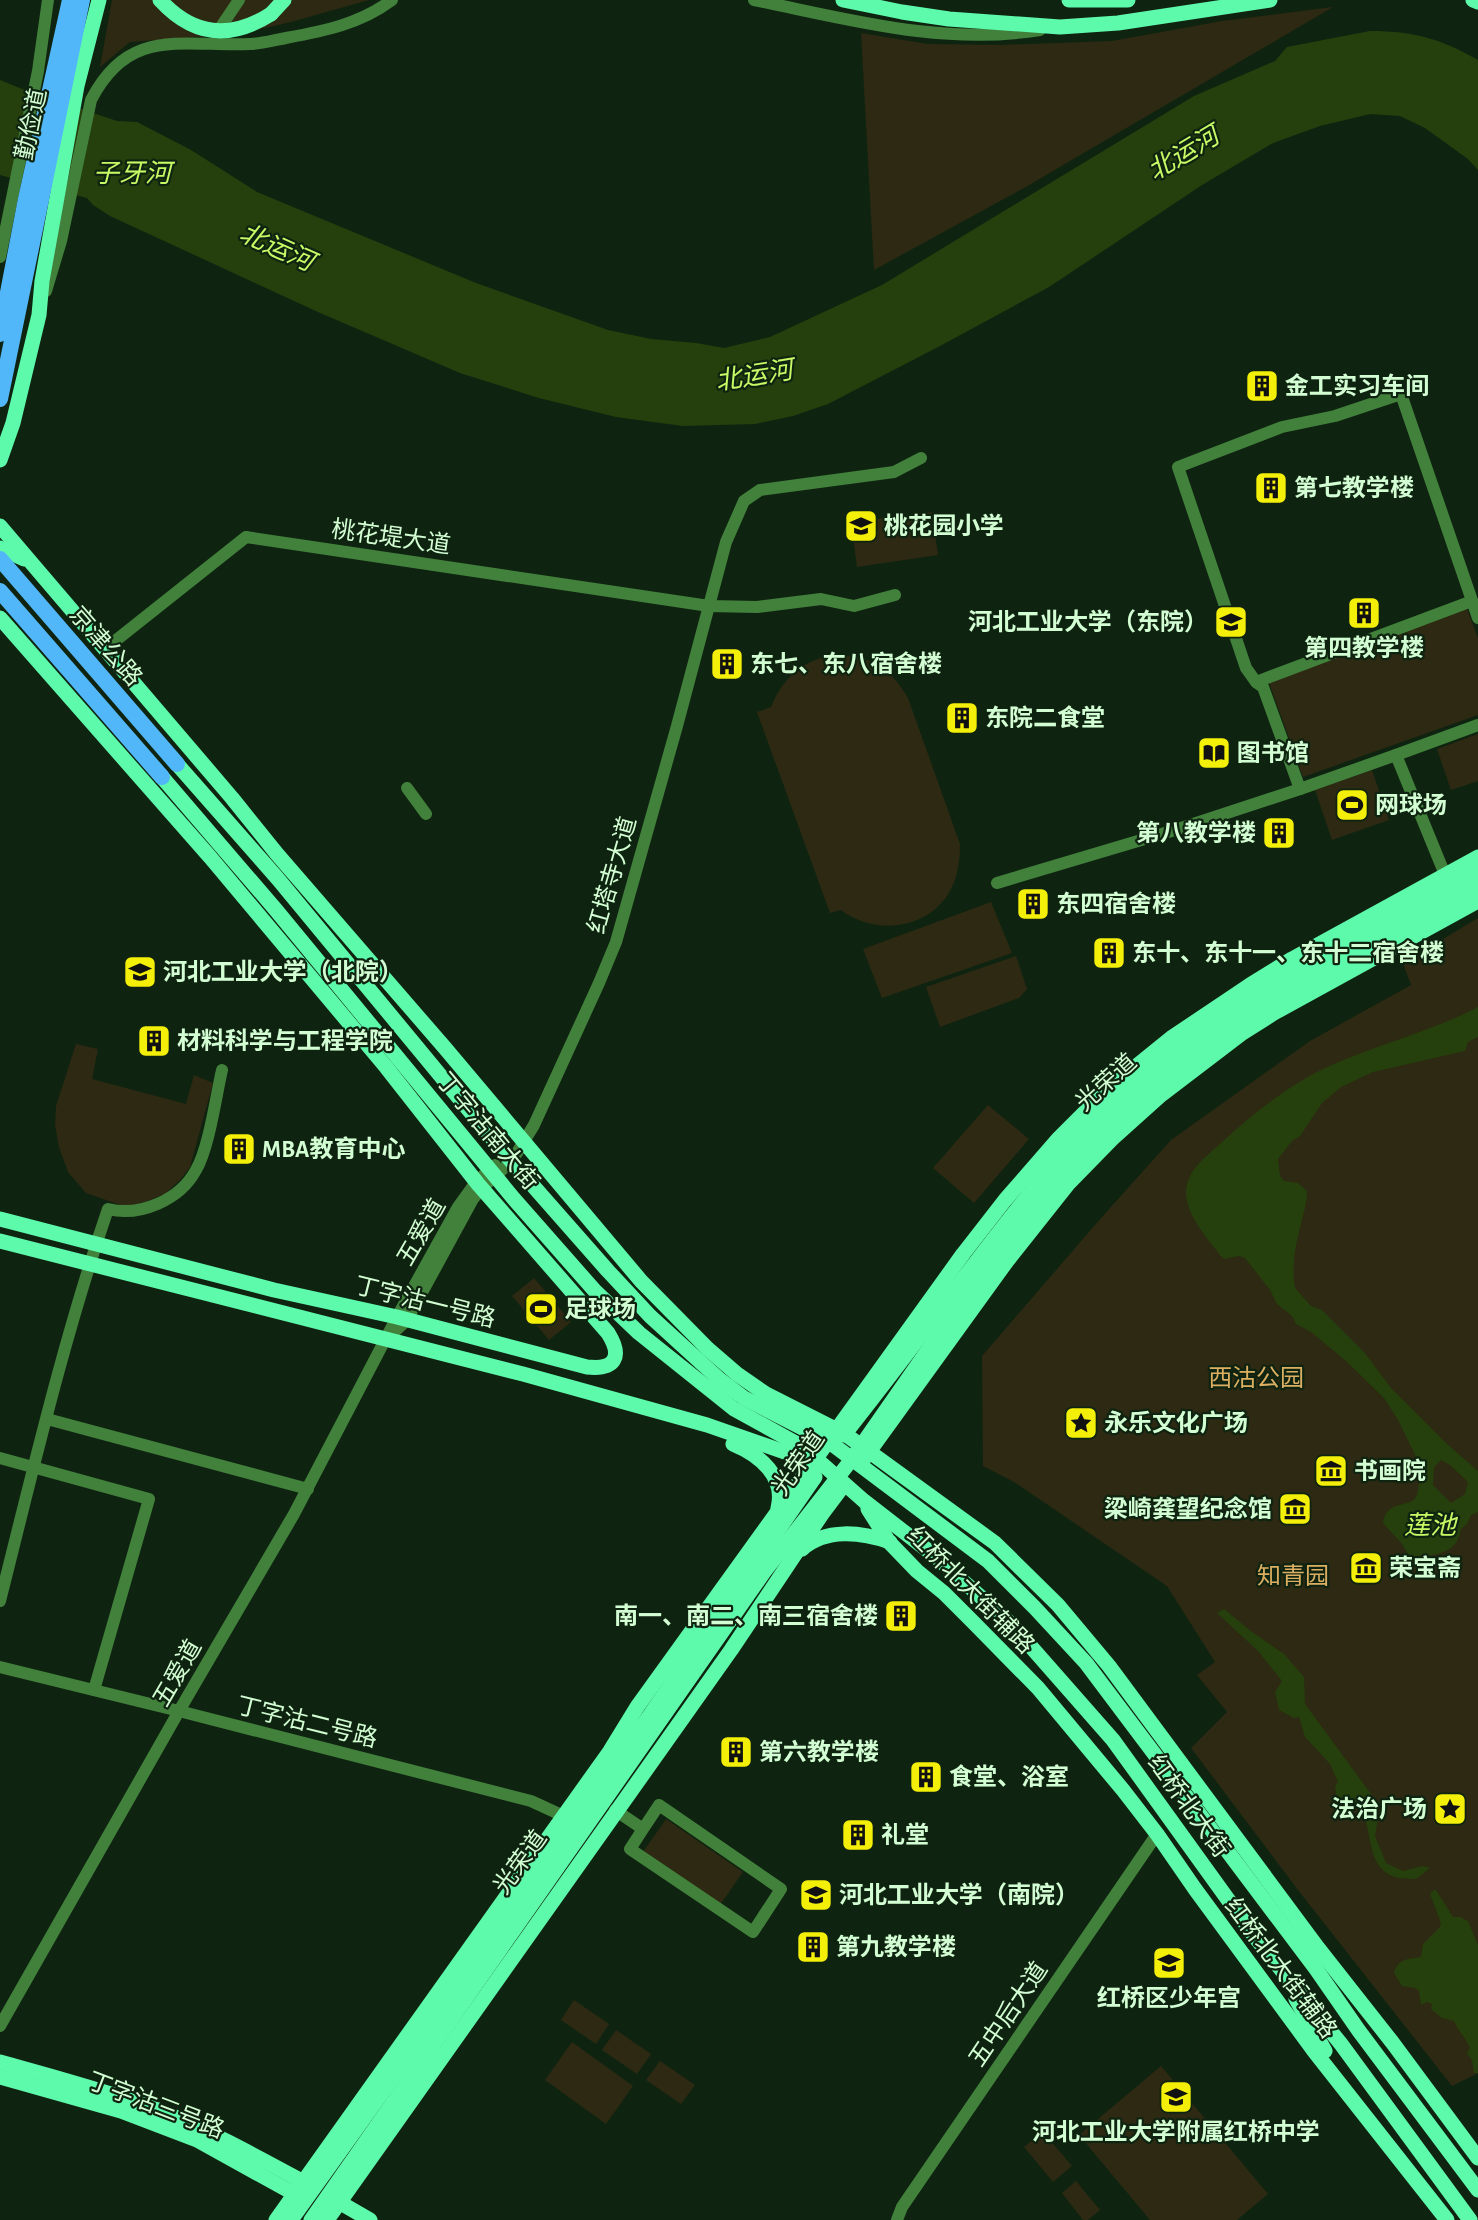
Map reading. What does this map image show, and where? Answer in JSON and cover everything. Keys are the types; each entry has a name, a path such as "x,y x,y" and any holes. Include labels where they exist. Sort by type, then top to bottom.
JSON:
{"highway":[{"name":"勤俭道","path":"0,334 26,198 70,0"},
{"name":"勤俭道","path":"0,399 26,198 82,0"},
{"name":"京津公路","path":"0,559 177,764"},
{"name":"京津公路","path":"0,591 162,777"}],"main road":[{"path":"0,460 13,423 39,315 42,281 62,207 77,86 99,0"},
{"path":"160,0 183,21 209,30 224,31 241,29 257,22 271,14 284,0"},
{"path":"843,0 949,19 1060,27 1118,22 1270,0"},
{"path":"1069,0 1128,0"},
{"path":"1473,0 1478,2"},
{"path":"0,526 566,1191 633,1273 708,1349 737,1374 837,1438"},
{"path":"0,548 21,556 34,565"},
{"path":"0,618 7,631 210,856 387,1067 479,1185"},
{"name":"丁字沽南大街","path":"177,764 278,879 509,1158 650,1316 719,1379 758,1407 805,1428 837,1438"},
{"name":"丁字沽南大街","path":"162,777 362,1013 493,1173 595,1291 639,1333 734,1409 795,1441 817,1462"},
{"path":"578,1829 615,1810 730,1650 841,1481 1061,1192 1136,1117 1189,1073 1241,1034 1453,893 1478,857"},
{"name":"光荣道","path":"1453,893 1478,872"},
{"name":"光荣道","path":"578,1829 817,1462 1009,1217 1059,1158 1112,1104 1160,1064 1233,1010 1304,968 1453,893 1478,886"},
{"path":"1453,893 1478,901"},
{"path":"362,1013 387,1067"},
{"name":"丁字沽一号路","path":"0,1219 274,1290 402,1319 587,1367 605,1368 612,1363 614,1341 479,1185"},
{"name":"丁字沽一号路","path":"0,1241 523,1374 707,1425 817,1462"},
{"path":"682,1419 745,1448 763,1462 773,1473 779,1488 780,1500 777,1511"},
{"name":"红桥北大街","path":"837,1438 988,1562 1086,1663 1316,1968 1359,2031 1478,2190"},
{"path":"860,1455 995,1543 1058,1605 1109,1666 1311,1939 1392,2042 1478,2158"},
{"path":"329,2212 578,1829 610,1751 637,1707 777,1511 817,1462"},
{"name":"红桥北大街","path":"817,1462 935,1556 1011,1624 1113,1740 1255,1937 1341,2044 1470,2220"},
{"name":"光荣道","path":"291,2220 304,2191 578,1829 764,1572 841,1481"},
{"name":"红桥北大街辅路","path":"864,1501 889,1542 917,1571 944,1593 1038,1688 1157,1834 1314,2051 1447,2220"},
{"path":"792,1557 807,1545 833,1535 859,1534 935,1556"},
{"path":"1195,1889 1255,1937"},
{"path":"1316,1968 1392,2042"},
{"path":"1281,1970 1308,2023 1354,2099"},
{"name":"丁字沽三号路","path":"0,2062 109,2093 206,2130 304,2191 329,2212 370,2220"},
{"name":"丁字沽三号路","path":"0,2077 121,2111 197,2140 304,2191"},
{"path":"276,2220 304,2191"}],"street":[{"path":"0,257 26,198 38,71 48,0"},
{"path":"210,43 239,0"},
{"path":"62,207 91,100 100,83 114,66 131,54 163,43 252,44 324,31 358,20 392,0"},
{"path":"754,0 877,26 919,32 964,35 1029,32 1060,27"},
{"path":"1300,789 1263,687 1256,682 1246,668 1178,467 1282,427 1335,416 1401,394 1478,618"},
{"name":"红塔寺大道","path":"493,1173 523,1143 534,1125 616,942 726,542 744,501 760,490 894,472 921,458"},
{"name":"桃花堤大道","path":"105,649 246,537 709,606 757,607 821,599 854,606 895,595"},
{"path":"1256,682 1472,601"},
{"path":"997,883 1175,830 1300,789 1478,725"},
{"path":"1396,755 1453,893"},
{"path":"407,788 426,814"},
{"path":"0,1601 89,1265 108,1209 127,1212 150,1208 182,1188 196,1170 205,1144 222,1070"},
{"name":"五爱道","path":"0,2026 308,1489 386,1340 402,1319 459,1207 493,1173"},
{"path":"47,1419 308,1489"},
{"path":"0,1458 149,1498 94,1690"},
{"name":"丁字沽二号路","path":"0,1667 531,1801 578,1829"},
{"path":"659,1805 781,1889 753,1932 630,1849 643,1829 659,1805"},
{"path":"615,1810 643,1829"},
{"name":"五中后大道","path":"897,2220 902,2207 1157,1834"}],"green space":[{"path":"112,0 369,0 238,34 130,42 100,67"},
{"path":"1333,7 1024,188 874,270 861,33 928,44 1000,45 1112,41 1222,21"},
{"path":"932,512 938,555 857,567 851,522"},
{"path":"1466,606 1478,638 1478,715 1303,777 1267,677"},
{"path":"836,655 870,661 887,671 901,687 908,698 960,844 959,862 951,889 942,903 916,921 885,926 855,918 841,910 830,913 757,712 771,707 788,678 796,671 814,661"},
{"path":"1478,734 1478,781 1451,790 1437,749"},
{"name":"网球场","path":"1372,770 1389,820 1332,840 1315,790"},
{"path":"991,902 1012,953 882,998 863,949"},
{"name":"西沽公园","path":"1478,918 1478,2073 1452,2086 1298,1890 1191,1748 1227,1712 1197,1675 1215,1662 1167,1586 1014,1482 983,1466 982,1356 1171,1140 1310,1041 1411,985 1403,963"},
{"path":"1016,956 1027,989 1019,998 940,1027 926,987"},
{"path":"76,1044 98,1049 92,1079 186,1104 194,1075 213,1083 190,1167 166,1193 126,1207 86,1193 68,1172 59,1147 55,1125 56,1106"},
{"path":"988,1105 1029,1139 974,1203 933,1168"},
{"name":"足球场","path":"534,1278 571,1322 549,1340 512,1296"},
{"path":"666,1819 743,1872 720,1905 643,1852"},
{"path":"574,2000 609,2024 596,2044 561,2020"},
{"path":"616,2030 651,2054 637,2074 602,2050"},
{"path":"572,2042 633,2086 606,2124 545,2080"},
{"path":"660,2061 695,2085 681,2104 646,2080"},
{"path":"1161,2066 1268,2194 1237,2220 1150,2220 1079,2135"},
{"path":"1043,2132 1072,2166 1053,2182 1024,2147"},
{"path":"1076,2181 1100,2210 1088,2220 1083,2220 1062,2193"}],"water":[{"name":"子牙河","path":"1370,31 1427,38 1478,60 1478,170 1468,159 1425,128 1400,116 1370,114 1320,126 1273,143 1202,185 1049,287 940,346 828,404 793,416 755,424 683,426 616,417 539,398 460,373 318,312 110,216 93,205 87,198 0,175 0,80 117,121 137,122 191,150 257,192 476,283 608,330 651,339 724,348 770,337 882,285 1194,96 1275,61 1287,47"},
{"name":"莲池","path":"1478,1007 1478,1037 1468,1042 1465,1051 1373,1072 1341,1087 1322,1103 1300,1136 1292,1141 1278,1159 1280,1176 1284,1181 1298,1183 1307,1191 1295,1253 1295,1288 1311,1306 1322,1310 1364,1352 1391,1388 1447,1444 1478,1471 1478,1512 1471,1515 1467,1524 1461,1529 1458,1540 1443,1552 1414,1560 1383,1523 1387,1512 1391,1509 1414,1500 1422,1469 1398,1420 1384,1398 1346,1361 1311,1332 1296,1324 1292,1316 1277,1304 1270,1290 1245,1258 1239,1256 1224,1259 1220,1255 1193,1218 1186,1192 1190,1176 1204,1158 1280,1094 1329,1066","holes":["1441,1460 1450,1465 1468,1482 1465,1494 1451,1503 1433,1485 1434,1467"]},
{"path":"1224,1609 1284,1654 1304,1677 1305,1704 1371,1794 1378,1817 1375,1836 1386,1863 1403,1871 1422,1866 1430,1868 1416,1879 1395,1877 1382,1869 1372,1850 1364,1817 1359,1807 1351,1800 1337,1807 1334,1803 1337,1800 1335,1786 1338,1782 1330,1764 1305,1737 1299,1717 1294,1718 1279,1710 1275,1692 1282,1681 1258,1651 1217,1613"},
{"path":"1434,1890 1453,1917 1460,1917 1468,1921 1478,1945 1478,2073 1474,2073 1472,2060 1467,2053 1470,2048 1454,2021 1442,2018 1431,2009 1432,2004 1427,2002 1421,2005 1419,1991 1402,1986 1394,1973 1401,1962 1421,1957 1423,1944 1439,1928 1441,1923 1430,1894"}],"place":[{"name":"金工实习车间","path":"1262,386"},
{"name":"第七教学楼","path":"1271,488"},
{"name":"桃花园小学","path":"861,526"},
{"name":"第四教学楼","path":"1364,613"},
{"name":"河北工业大学（东院）","path":"1231,622"},
{"name":"东七、东八宿舍楼","path":"727,664"},
{"name":"东院二食堂","path":"962,718"},
{"name":"图书馆","path":"1214,753"},
{"name":"网球场","path":"1352,805"},
{"name":"第八教学楼","path":"1279,833"},
{"name":"东四宿舍楼","path":"1033,904"},
{"name":"东十、东十一、东十二宿舍楼","path":"1109,953"},
{"name":"河北工业大学（北院）","path":"140,972"},
{"name":"材料科学与工程学院","path":"154,1041"},
{"name":"MBA教育中心","path":"239,1149"},
{"name":"足球场","path":"541,1309"},
{"name":"永乐文化广场","path":"1081,1423"},
{"name":"书画院","path":"1331,1471"},
{"name":"梁崎龚望纪念馆","path":"1295,1509"},
{"name":"荣宝斋","path":"1366,1568"},
{"name":"南一、南二、南三宿舍楼","path":"901,1616"},
{"name":"第六教学楼","path":"736,1752"},
{"name":"食堂、浴室","path":"926,1777"},
{"name":"法治广场","path":"1450,1809"},
{"name":"礼堂","path":"858,1835"},
{"name":"河北工业大学（南院）","path":"816,1895"},
{"name":"第九教学楼","path":"813,1947"},
{"name":"红桥区少年宫","path":"1169,1963"},
{"name":"河北工业大学附属红桥中学","path":"1176,2097"}],"water label":[{"name":"北运河","path":"1183,153"},
{"name":"北运河","path":"277,247"},
{"name":"北运河","path":"754,375"}],"park label":[{"name":"知青园","path":"1293,1576"}]}
